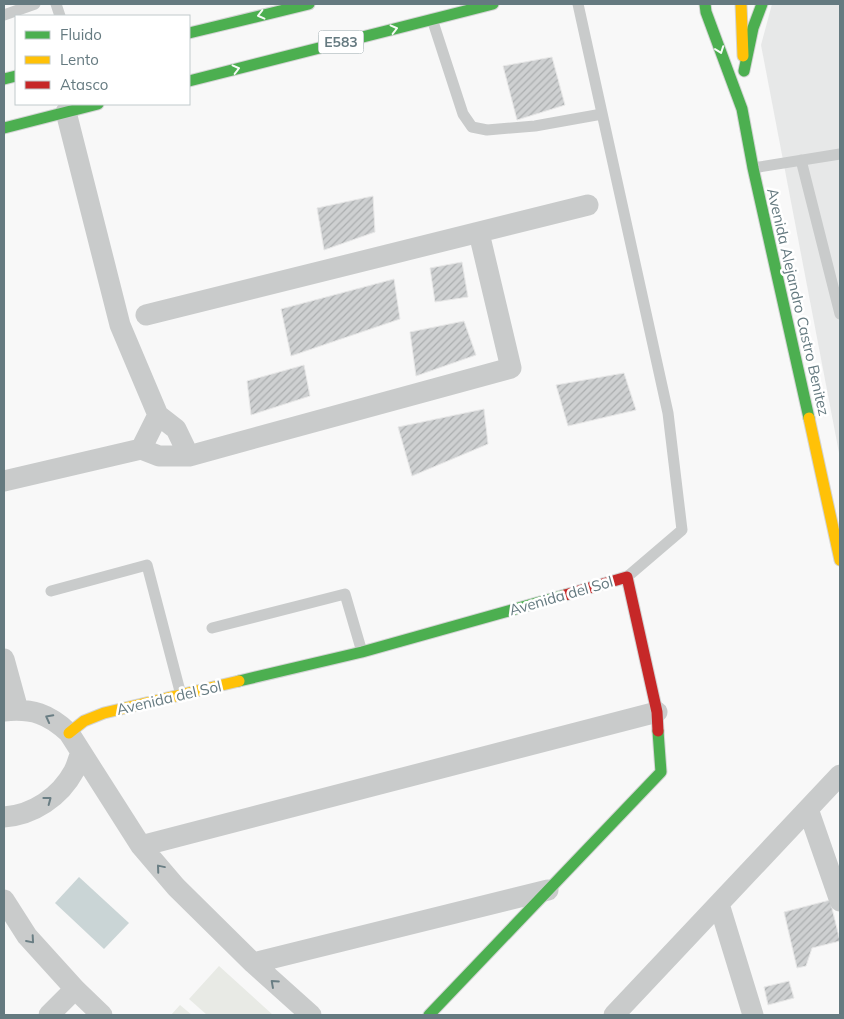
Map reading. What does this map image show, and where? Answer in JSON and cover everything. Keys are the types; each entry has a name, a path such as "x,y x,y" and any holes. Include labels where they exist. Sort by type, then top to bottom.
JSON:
{"street":[{"path":"190,33 309,4"},
{"name":"E583","path":"190,81 493,4"},
{"name":"Avenida Alejandro Castro Benitez","path":"705,4 706,12 742,110 753,168 840,560"},
{"name":"Avenida Alejandro Castro Benitez","path":"741,4 744,71 742,110"},
{"path":"744,71 751,38 762,4"},
{"path":"4,128 94,105"},
{"path":"66,112 120,325 158,415 176,429 189,456"},
{"path":"146,315 588,205"},
{"path":"4,481 141,449 158,456 189,456 511,368 479,233"},
{"path":"141,449 158,415"},
{"name":"Avenida del Sol","path":"69,734 84,722 104,713 362,652 627,578 657,712 661,772 428,1015"},
{"path":"4,659 11,711 33,711 46,716 59,724 69,734 142,846 176,887 253,963 311,1015"},
{"path":"142,846 657,712"},
{"path":"4,818 32,811 49,801 63,787 74,771 81,752"},
{"path":"618,1014 840,774"},
{"path":"808,809 840,901"},
{"path":"253,963 548,890"},
{"path":"4,900 27,936 75,989 102,1015"},
{"path":"719,904 753,1015"},
{"path":"50,1015 75,989"}],"lane":[{"path":"4,15 35,4"},
{"path":"578,4 668,414 682,530 627,578"},
{"path":"432,19 463,114 472,127 487,130 526,127 602,114"},
{"path":"753,168 840,154"},
{"path":"801,160 840,314"},
{"path":"51,591 148,565 182,695"},
{"path":"212,628 345,594 362,652"}],"shaded area":[{"path":"772,4 840,4 840,458 761,45"},
{"path":"79,877 129,923 104,949 55,903"},
{"path":"219,966 273,1015 207,1015 189,999"},
{"path":"180,1005 192,1015 171,1015"}],"building":[{"path":"552,57 565,105 517,120 503,66"},
{"path":"373,196 375,232 324,250 317,208"},
{"path":"462,262 468,297 435,302 430,268"},
{"path":"394,279 400,319 291,356 281,309"},
{"path":"464,321 476,355 416,376 410,332"},
{"path":"304,365 310,396 251,415 247,381"},
{"path":"624,373 636,410 568,426 556,385"},
{"path":"484,409 488,444 412,476 398,427"},
{"path":"830,900 840,941 812,948 806,966 797,968 784,912"},
{"path":"789,981 794,998 768,1005 764,987"}],"traffic: fast":[{"path":"190,33 309,4"},
{"path":"190,81 493,4"},
{"path":"705,4 706,12 742,109 753,168 809,418"},
{"path":"744,71 753,28 762,4"},
{"path":"4,79 15,76"},
{"path":"4,128 94,105"},
{"path":"239,681 362,652 565,595"},
{"path":"429,1015 661,772 658,731"}],"traffic: slow":[{"path":"741,4 743,56"},
{"path":"809,418 840,560"},
{"path":"69,733 84,721 104,713 239,681"}],"traffic: jam":[{"path":"565,595 627,577 657,712 658,731"}]}
